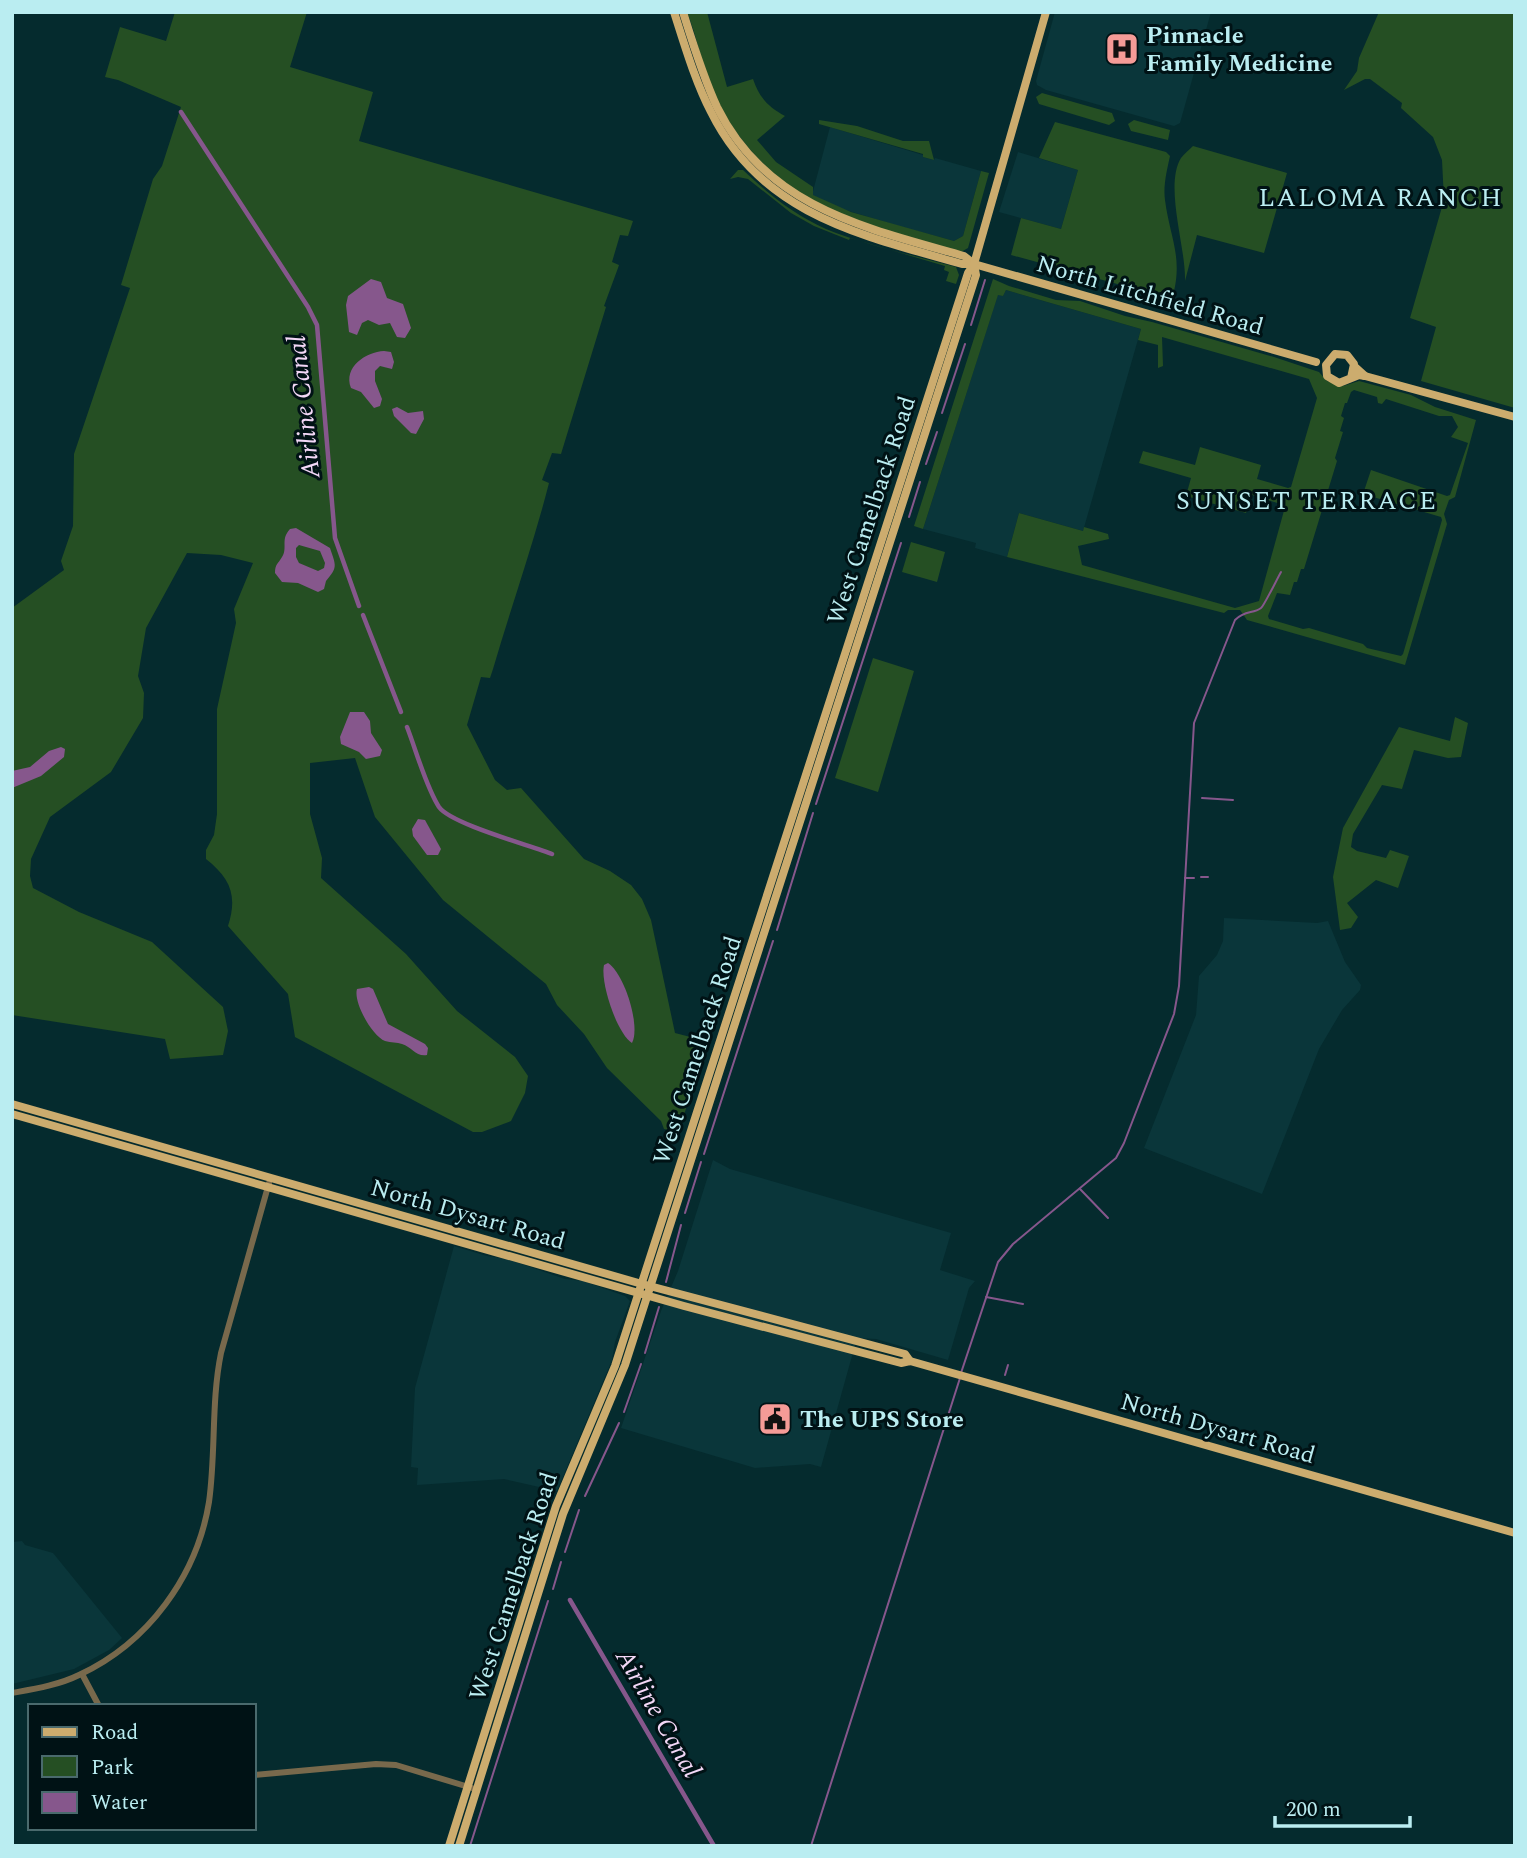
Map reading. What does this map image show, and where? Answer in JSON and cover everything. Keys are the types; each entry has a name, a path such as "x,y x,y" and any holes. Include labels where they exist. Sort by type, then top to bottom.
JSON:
{"main road":[{"name":"North Litchfield Road","path":"674,12 701,93 717,124 741,158 769,186 816,217 962,264 974,264 1316,362 1328,360"},
{"name":"North Litchfield Road","path":"682,12 711,94 724,120 747,153 789,191 858,230"},
{"name":"West Camelback Road","path":"891,526 910,453 939,361 968,273 974,264 1046,12"},
{"name":"West Camelback Road","path":"459,1846 472,1788 551,1522 602,1411 622,1375 643,1294 688,1153 891,526 930,418 976,275 974,264"},
{"path":"1365,376 1344,354 1335,354 1328,360 1325,370 1329,378 1336,383 1365,376 1515,417"},
{"path":"910,453 916,447 924,424 930,418 928,408 939,377 939,361"},
{"name":"North Litchfield Road","path":"1316,362 1325,370"},
{"path":"1351,378 1354,367"},
{"name":"North Dysart Road","path":"12,1104 643,1294 901,1363 911,1361 1515,1533"},
{"name":"North Dysart Road","path":"12,1114 905,1354 911,1361"},
{"path":"776,1331 779,1321"},
{"name":"West Camelback Road","path":"449,1846 472,1788"}],"street":[{"path":"12,1693 61,1682 82,1674 128,1644 147,1626 176,1589 197,1547 209,1499 219,1365 269,1182"},
{"path":"82,1674 98,1704"},
{"path":"256,1775 376,1764 396,1765 472,1788"}],"shaded area":[{"path":"1055,12 1211,12 1180,123 1174,126 1046,90 1037,85"},
{"path":"830,127 923,157 981,171 963,236 954,241 895,225 842,209 812,195"},
{"path":"1018,152 1078,170 1061,229 999,212"},
{"path":"1006,290 1141,329 1083,531 1019,513 1007,557 975,548 976,543 923,529 998,294 1003,296"},
{"path":"1224,918 1317,923 1328,921 1345,962 1361,985 1360,990 1342,1010 1319,1049 1262,1194 1144,1148 1196,1015 1199,976 1217,955 1223,941"},
{"path":"713,1160 730,1169 951,1233 940,1270 975,1281 969,1288 948,1360 876,1339 857,1338 821,1467 810,1464 755,1468 621,1428 661,1311 678,1271"},
{"path":"454,1246 507,1259 565,1279 583,1281 625,1296 630,1301 615,1342 612,1360 557,1491 504,1479 417,1485 418,1468 411,1467 415,1388"},
{"path":"22,1541 25,1545 53,1553 122,1638 109,1650 74,1669 12,1684 12,1542"}],"green space":[{"path":"175,12 307,12 290,67 373,92 359,141 633,221 628,236 620,235 612,262 619,265 604,306 606,307 561,454 552,453 542,480 549,483 529,553 490,678 481,677 467,725 495,780 507,790 521,788 584,859 631,885 642,899 651,920 675,1033 706,1041 679,1132 664,1129 661,1121 607,1068 584,1034 557,1005 546,984 443,900 375,817 355,758 310,763 310,814 322,858 321,878 406,954 457,1011 515,1057 528,1076 525,1093 511,1121 482,1132 473,1132 295,1037 288,994 228,926 232,905 230,888 221,873 206,859 206,850 214,835 217,814 217,709 236,623 234,609 253,563 221,555 187,553 146,628 138,676 144,693 143,718 111,772 50,817 31,859 30,876 33,888 79,912 152,942 223,1007 228,1031 223,1055 170,1059 165,1039 12,1015 12,608 64,570 61,561 73,526 74,454 130,288 121,285 153,179 162,166 181,107 105,77 120,27 166,41"},
{"path":"687,12 707,12 727,87 753,79 765,101 785,116 757,140 776,162 813,187 813,195 851,212 954,241 963,236 981,171 989,173 968,248 961,252 886,232 843,217 822,207 784,182 751,151 725,114 710,84"},
{"path":"1379,12 1515,12 1515,408 1421,381 1436,327 1410,318 1444,200 1442,160 1433,137 1401,108 1402,103 1370,79 1344,90 1357,71 1359,58"},
{"path":"1042,93 1112,113 1115,121 1109,125 1039,104 1036,97"},
{"path":"819,120 857,126 903,141 929,141 934,160 923,157 923,154 819,124"},
{"path":"1134,120 1170,130 1168,140 1131,131 1128,124"},
{"path":"1055,122 1166,152 1170,156 1165,195 1177,272 1172,299 1011,255 1021,218 1061,229 1078,170 1039,158"},
{"path":"1193,146 1287,173 1264,253 1197,235 1185,281 1175,184 1176,170 1181,158"},
{"path":"738,170 743,170 771,195 803,217 856,240 849,240 814,226 791,213 748,179 730,179"},
{"path":"885,248 956,267 959,275 956,284 946,281 949,272 944,270 945,266"},
{"path":"993,279 1056,300 1080,301 1274,357 1319,372 1327,381 1343,386 1359,381 1411,395 1435,407 1476,420 1455,497 1449,500 1444,514 1447,524 1405,665 1247,620 1240,610 1228,610 1224,613 1007,557 1019,513 1083,531 1084,527 1108,534 1109,539 1078,546 1082,565 1235,608 1259,601 1284,505 1252,495 1246,513 1186,496 1191,478 1139,463 1143,451 1195,465 1200,447 1261,465 1257,479 1291,487 1317,398 1309,379 1162,337 1163,366 1158,368 1158,345 1138,340 1141,329 1006,290 1003,296 998,295 923,529 914,526","holes":["1354,390 1377,397 1378,403 1382,404 1386,399 1439,416 1452,416 1458,427 1451,437 1468,443 1450,495 1371,470 1363,494 1441,517 1442,520 1401,656 1367,648 1363,644 1309,628 1303,629 1269,619 1268,616 1277,593 1290,595 1294,582 1297,582 1301,569 1304,569 1337,461 1335,458 1343,432 1340,431 1344,418 1341,416 1345,403"]},
{"path":"911,542 945,552 937,582 902,572"},
{"path":"873,658 914,671 878,792 835,778"},
{"path":"1455,717 1468,723 1461,757 1448,758 1414,750 1402,789 1382,785 1353,834 1351,847 1357,851 1386,858 1390,850 1409,856 1398,888 1376,880 1347,903 1358,917 1351,928 1340,930 1333,877 1343,828 1399,727 1450,741"}],"water":[{"path":"371,279 381,282 387,298 403,304 411,328 405,338 397,337 390,323 379,325 368,320 362,323 357,335 349,332 346,305 348,296"},
{"path":"391,352 394,362 392,369 380,366 375,371 375,381 382,399 380,406 374,408 361,392 351,388 350,374 358,362 370,354"},
{"path":"397,407 408,413 423,411 424,419 416,434 411,433 394,416 392,409"},
{"path":"296,528 330,548 335,566 324,589 318,592 298,583 282,582 275,573 284,553 285,537 290,529","holes":["299,545 320,551 325,563 324,568 318,571 299,563 296,557 296,548"]},
{"path":"350,712 364,712 370,721 371,733 382,750 380,756 366,759 359,752 341,744 340,737"},
{"path":"61,747 65,749 64,757 41,776 12,788 12,771 30,767 49,751"},
{"path":"418,819 425,820 441,849 438,855 427,855 413,836 412,829"},
{"path":"608,963 620,977 633,1013 632,1043 615,1019 607,995 603,973 604,965"},
{"path":"357,989 373,989 388,1024 425,1044 428,1048 427,1055 420,1055 402,1044 385,1041 369,1026 358,1002"}],"waterway":[{"name":"Airline Canal","path":"181,112 308,307 317,325 335,538 359,606"},
{"path":"971,325 985,280"},
{"path":"942,413 965,344"},
{"path":"926,464 937,432"},
{"path":"909,517 920,482"},
{"path":"816,804 901,543"},
{"path":"961,1373 998,1262 1013,1244 1116,1158 1124,1143 1174,1014 1179,986 1194,723 1235,620 1261,608 1281,572"},
{"name":"Airline Canal","path":"363,615 401,712"},
{"name":"Airline Canal","path":"407,727 430,789 439,807 446,814 474,827 552,854"},
{"path":"1202,798 1233,800"},
{"path":"777,930 813,813"},
{"path":"1201,877 1208,877"},
{"path":"1185,878 1194,878"},
{"path":"704,1154 773,941"},
{"path":"685,1213 701,1162"},
{"path":"1080,1189 1108,1218"},
{"path":"666,1282 681,1225"},
{"path":"986,1297 1023,1304"},
{"path":"645,1353 659,1307"},
{"path":"624,1412 641,1364"},
{"path":"1005,1375 1008,1365"},
{"path":"811,1846 960,1378"},
{"path":"585,1496 619,1423"},
{"path":"565,1552 579,1510"},
{"name":"Airline Canal","path":"553,1589 561,1562"},
{"name":"Airline Canal","path":"570,1600 714,1846"},
{"path":"470,1846 548,1601"}],"place":[{"name":"Pinnacle Family Medicine","path":"1122,49"},
{"name":"The UPS Store","path":"775,1419"}],"district":[{"name":"LALOMA RANCH","path":"1381,197"},
{"name":"SUNSET TERRACE","path":"1307,500"}]}
